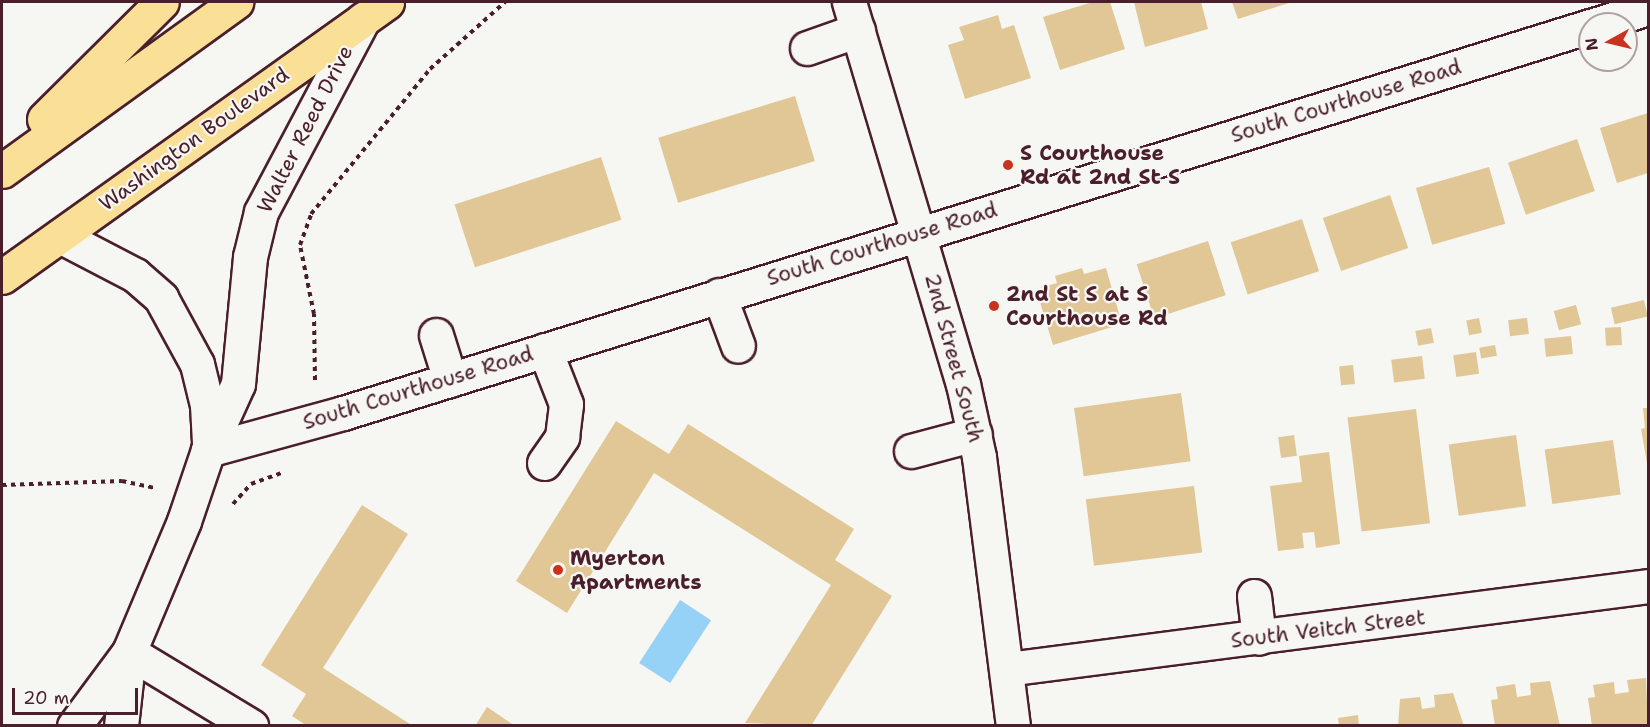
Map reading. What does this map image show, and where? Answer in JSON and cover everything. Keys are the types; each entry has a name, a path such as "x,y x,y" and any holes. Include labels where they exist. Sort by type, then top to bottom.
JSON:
{"highway":[{"path":"2,159 139,29 162,2"},
{"path":"2,171 236,2"},
{"name":"Washington Boulevard","path":"2,278 375,10"}],"street":[{"name":"Walter Reed Drive","path":"121,726 129,652 208,450 238,384 250,257 261,212 375,10"},
{"path":"807,48 853,16"},
{"name":"2nd Street South","path":"853,16 921,231 975,434 1013,726"},
{"name":"South Courthouse Road","path":"208,450 450,380 921,231 1578,30"},
{"name":"Walter Reed Drive","path":"60,236 135,275 161,298 197,363 207,405 208,450"},
{"path":"719,295 738,346"},
{"path":"436,336 450,380"},
{"path":"544,463 562,437 566,404 545,350"},
{"path":"911,451 975,434"},
{"name":"South Veitch Street","path":"1007,669 1648,586"},
{"path":"1254,596 1259,638"},
{"name":"Walter Reed Drive","path":"74,726 129,652"},
{"path":"129,652 250,726"}],"path":[{"path":"314,369 314,314 300,245 311,214 430,69 505,2"},
{"path":"229,510 251,484 287,471"},
{"path":"2,485 138,483"}],"water":[{"path":"680,600 711,620 670,683 639,663"}],"building":[{"path":"1093,2 1110,2 1125,49 1060,70 1043,17"},
{"path":"1134,2 1201,2 1208,29 1145,47"},
{"path":"1232,2 1292,2 1238,19"},
{"path":"998,15 1002,29 1014,25 1031,78 965,99 948,45 964,40 959,27"},
{"path":"795,96 815,161 678,203 658,138"},
{"path":"1648,113 1648,173 1617,183 1600,128"},
{"path":"1577,139 1595,191 1526,215 1508,163"},
{"path":"601,157 621,220 475,267 455,205"},
{"path":"1489,167 1505,224 1432,245 1416,188"},
{"path":"1390,195 1408,248 1341,271 1323,218"},
{"path":"1302,219 1319,271 1248,294 1231,242"},
{"path":"1208,241 1226,295 1154,318 1137,264"},
{"path":"1082,268 1084,274 1106,268 1122,324 1053,345 1036,289 1057,283 1055,276"},
{"path":"1644,300 1648,317 1615,324 1611,308"},
{"path":"1576,305 1581,324 1559,330 1554,311"},
{"path":"1479,318 1482,333 1469,335 1466,320"},
{"path":"1527,318 1529,334 1510,336 1508,320"},
{"path":"1621,327 1622,345 1606,346 1605,328"},
{"path":"1431,328 1434,343 1418,346 1415,331"},
{"path":"1571,336 1573,354 1546,357 1544,339"},
{"path":"1495,345 1497,356 1481,359 1479,348"},
{"path":"1476,352 1479,374 1456,377 1453,355"},
{"path":"1422,356 1425,379 1394,383 1391,360"},
{"path":"1353,365 1355,384 1341,385 1339,366"},
{"path":"1181,393 1191,461 1084,476 1074,408"},
{"path":"1643,408 1648,408 1648,469 1641,429 1645,428"},
{"path":"1416,409 1430,523 1362,532 1348,417"},
{"name":"Myerton Apartments","path":"616,421 669,454 688,424 854,529 835,560 892,596 811,726 745,723 831,585 654,473 567,613 516,581"},
{"path":"1294,435 1297,456 1281,458 1278,437"},
{"path":"1516,435 1526,506 1459,516 1449,444"},
{"path":"1613,440 1621,494 1552,504 1545,450"},
{"path":"1329,452 1340,544 1316,548 1314,532 1302,533 1304,548 1278,551 1270,486 1302,482 1299,456"},
{"path":"1194,486 1202,553 1094,566 1086,499"},
{"path":"362,505 408,534 323,668 413,726 307,726 292,716 306,694 261,665"},
{"path":"1646,678 1648,726 1592,726 1588,698 1595,697 1593,685 1614,682 1615,694 1629,692 1627,680"},
{"path":"1550,681 1560,726 1495,726 1491,700 1498,699 1496,687 1515,684 1517,697 1531,695 1530,683"},
{"path":"1453,693 1464,726 1398,726 1400,699 1420,697 1422,709 1435,707 1434,695"},
{"path":"487,707 515,726 475,726"},
{"path":"1358,715 1359,726 1339,726 1338,718"}],"place":[{"name":"S Courthouse Rd at 2nd St S","path":"1008,165"},
{"name":"2nd St S at S Courthouse Rd","path":"994,306"},
{"name":"Myerton Apartments","path":"558,570"}]}
